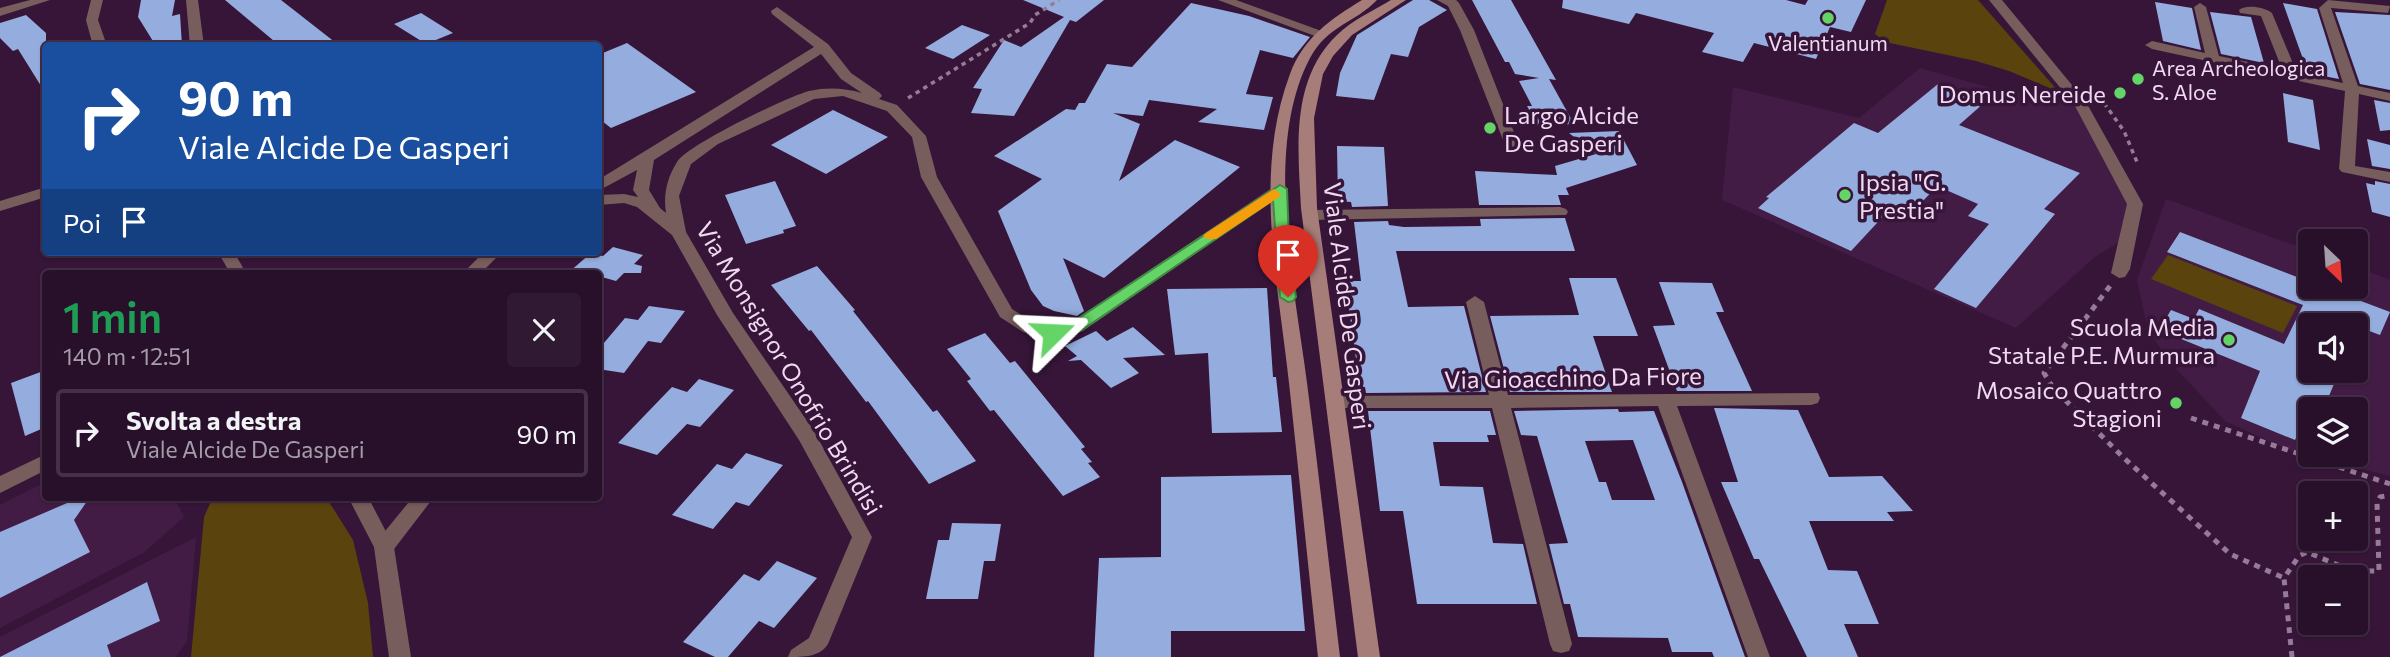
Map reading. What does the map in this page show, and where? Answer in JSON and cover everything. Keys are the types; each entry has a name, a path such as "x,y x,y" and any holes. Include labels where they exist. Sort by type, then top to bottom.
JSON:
{"main road":[{"path":"1328,657 1282,242 1281,139 1298,70 1320,33 1371,0"},
{"name":"Viale Alcide De Gasperi","path":"1369,657 1310,215 1306,159 1308,113 1312,88 1332,47 1343,36 1400,0"}],"street":[{"path":"0,12 44,0"},
{"path":"97,0 92,20 99,42"},
{"path":"192,0 197,42"},
{"path":"1224,0 1320,33"},
{"path":"1443,0 1453,3 1467,30 1511,145"},
{"path":"1995,0 2081,105 2135,204 2119,273"},
{"path":"2386,7 2328,4 2325,8 2352,88 2347,169 2390,177"},
{"path":"2200,7 2213,58"},
{"path":"2245,10 2266,13 2291,75"},
{"path":"776,11 823,47 846,76 892,108"},
{"path":"2152,45 2390,97"},
{"path":"602,185 823,47"},
{"name":"Via Monsignor Onofrio Brindisi","path":"799,657 817,644 862,537 807,436 726,315 678,232 671,195 684,162 713,141 811,95 844,92 892,108 919,136 929,177 1006,313 1029,328 1053,333 1077,327 1280,189"},
{"path":"647,159 641,190 652,207 678,232"},
{"path":"0,206 42,193"},
{"path":"602,199 623,196 652,207"},
{"path":"1310,215 1560,212"},
{"path":"474,270 490,256"},
{"path":"1475,302 1561,645"},
{"name":"Via Gioacchino Da Fiore","path":"1336,403 1811,398"},
{"path":"1665,400 1759,657"},
{"path":"0,485 42,463"},
{"path":"360,501 384,547 400,657"},
{"path":"384,547 421,501"}],"path":[{"path":"892,108 1030,23 1035,15 1059,0"},
{"path":"2119,273 2044,373 2053,388 2125,459 2230,554 2284,578"},
{"path":"2191,418 2390,484"},
{"path":"2292,657 2284,578 2298,556 2307,552 2358,572 2370,574 2379,571 2377,503 2380,497 2390,495"}],"shaded area":[{"path":"1887,0 1978,0 2059,92 2009,71 1976,61 1885,42 1875,34"},
{"path":"1920,68 1991,88 2078,101 2135,204 2129,236 2095,257 2016,328 1722,200 1733,87 1859,118"},
{"path":"2166,199 2298,247 2298,299 2368,299 2368,272 2390,280 2390,476 2354,467 2368,467 2368,397 2298,397 2298,453 2293,452 2225,421 2170,362 2148,330 2137,280"},
{"path":"2168,255 2297,306 2283,333 2151,279"},
{"path":"42,484 42,501 176,501 184,517 143,553 0,628 0,505"},
{"path":"211,501 329,501 353,540 368,603 373,657 191,657 204,517"},
{"path":"196,537 187,641 176,657 0,657 0,637"}],"building":[{"path":"141,0 175,0 172,16 180,14 182,42 154,42 138,17"},
{"path":"225,0 281,0 335,42 275,42"},
{"path":"1023,0 1104,0 1076,22 1070,20 1014,116 971,113 982,89 973,88 1004,40 1021,47 1064,17"},
{"path":"1413,0 1429,0 1447,10 1419,27 1408,57 1391,54 1374,100 1336,96 1340,73 1357,35"},
{"path":"1472,0 1511,0 1556,80 1549,79 1574,124 1538,126 1527,106 1532,106 1519,81 1539,78 1515,74 1509,62 1505,62"},
{"path":"1563,0 1786,0 1805,5 1808,0 1866,0 1851,32 1830,27 1816,59 1754,43 1743,62 1702,52 1714,33 1636,13 1629,24 1562,8"},
{"path":"2155,2 2192,8 2201,50 2163,41"},
{"path":"1191,3 1249,16 1310,37 1293,58 1260,50 1246,94 1273,97 1264,130 1198,122 1217,109 1149,100 1143,116 1113,113 1140,124 1119,181 1175,140 1240,167 1104,278 1063,258 1084,311 1077,316 1043,306 1031,290 998,211 1042,179 994,156 1066,109 1075,110 1079,103 1085,103 1107,64 1132,67"},
{"path":"2283,3 2317,9 2339,79 2308,73"},
{"path":"2210,12 2251,17 2264,63 2221,54"},
{"path":"2335,12 2390,15 2390,90 2360,84"},
{"path":"421,13 453,33 431,42 423,42 394,24"},
{"path":"26,15 46,33 46,42 42,42 42,88 18,49 13,51 0,38 0,23"},
{"path":"962,25 990,35 953,59 925,48"},
{"path":"627,43 696,92 611,128 602,121 602,53"},
{"name":"Ipsia \"G. Prestia\"","path":"1938,84 1984,103 1959,125 2080,173 2044,209 2055,214 1976,308 1934,289 1989,224 1968,216 1978,204 1937,186 1908,217 1890,209 1851,251 1758,208 1769,198 1766,197 1854,123 1878,133"},
{"path":"2283,93 2313,100 2320,150 2288,142"},
{"path":"2374,100 2390,103 2390,130 2380,131"},
{"path":"833,110 888,137 826,174 771,145"},
{"path":"1619,131 1637,165 1566,188 1569,195 1558,195 1561,205 1479,205 1475,171 1557,175 1555,166 1596,154 1569,133"},
{"path":"2367,139 2390,145 2390,169 2372,166"},
{"path":"1337,146 1384,147 1388,206 1352,207 1351,202 1338,201"},
{"path":"775,181 796,226 783,230 784,233 746,244 725,195"},
{"path":"2375,181 2390,184 2390,217 2372,212 2366,183 2375,185"},
{"path":"1565,218 1575,251 1396,251 1408,307 1464,306 1486,392 1366,393 1365,387 1360,387 1345,281 1361,281 1354,222 1388,221 1389,225 1404,227 1481,226 1480,219"},
{"name":"Scuola Media Statale P.E. Murmura","path":"2180,232 2298,277 2298,299 2356,299 2390,312 2380,335 2368,330 2368,313 2299,313 2303,305 2167,252"},
{"path":"613,247 643,255 634,264 642,266 641,273 624,273 616,281 602,277 602,270 571,270 588,256 603,256"},
{"path":"817,266 855,310 853,311 933,412 937,410 976,461 929,484 868,401 866,402 811,330 809,331 771,285"},
{"path":"1569,278 1616,278 1638,336 1593,336 1612,392 1510,392 1490,316 1579,315"},
{"path":"1659,282 1712,283 1724,312 1716,312 1752,391 1677,391 1653,326 1675,325"},
{"path":"1267,288 1273,377 1276,377 1282,432 1212,433 1208,353 1175,355 1167,289"},
{"path":"649,306 685,311 661,343 648,341 624,373 602,370 602,345 625,318 638,320"},
{"name":"Scuola Media Statale P.E. Murmura","path":"2199,309 2284,344 2298,315 2298,383 2334,383 2329,397 2298,397 2298,434 2295,440 2241,418 2260,371 2159,330 2171,310 2194,319"},
{"path":"1133,327 1165,355 1123,358 1139,373 1111,388 1081,360 1068,361 1077,356 1065,346 1096,331 1107,341"},
{"path":"985,333 1010,363 1015,361 1085,447 1081,449 1100,477 1063,496 994,410 990,411 967,381 971,379 947,349"},
{"path":"42,371 42,429 25,436 11,383"},
{"path":"699,379 734,390 700,427 687,424 657,455 618,443 672,387 687,392"},
{"path":"1714,408 1798,410 1829,477 1882,476 1913,511 1887,512 1894,521 1809,521 1828,570 1857,571 1879,624 1844,624 1858,657 1807,657 1759,559 1754,559 1721,482 1738,482"},
{"path":"1368,411 1490,411 1496,435 1487,435 1489,442 1433,442 1440,486 1483,487 1493,543 1523,544 1537,604 1417,604 1403,511 1380,511"},
{"path":"1514,411 1654,411 1745,657 1714,657 1712,652 1672,652 1668,638 1578,637 1570,604 1564,604 1549,544 1568,543 1537,436 1521,435","holes":["1633,440 1655,500 1612,500 1606,482 1599,482 1585,441"]},
{"path":"746,453 783,465 749,506 736,502 713,529 672,515 717,464 732,469"},
{"path":"1291,475 1305,631 1171,631 1171,657 1094,657 1099,558 1161,557 1161,477"},
{"path":"72,501 87,501 74,520 90,552 0,598 0,532"},
{"path":"952,523 1001,524 995,561 984,561 978,599 926,599 938,540 949,540"},
{"path":"777,561 817,578 774,628 759,621 728,657 715,657 683,642 744,574 759,581"},
{"path":"147,582 160,621 107,645 111,657 0,657"}],"slow traffic":[{"path":"1211,236 1274,194"}],"place":[{"name":"Valentianum","path":"1828,18"},
{"name":"Area Archeologica S. Aloe","path":"2138,79"},
{"name":"Domus Nereide","path":"2120,93"},
{"name":"Largo Alcide De Gasperi","path":"1490,128"},
{"name":"Ipsia \"G. Prestia\"","path":"1845,195"},
{"name":"Scuola Media Statale P.E. Murmura","path":"2229,340"},
{"name":"Mosaico Quattro Stagioni","path":"2176,403"}],"route":[{"path":"1053,333 1077,327 1280,189 1288,297"}]}
